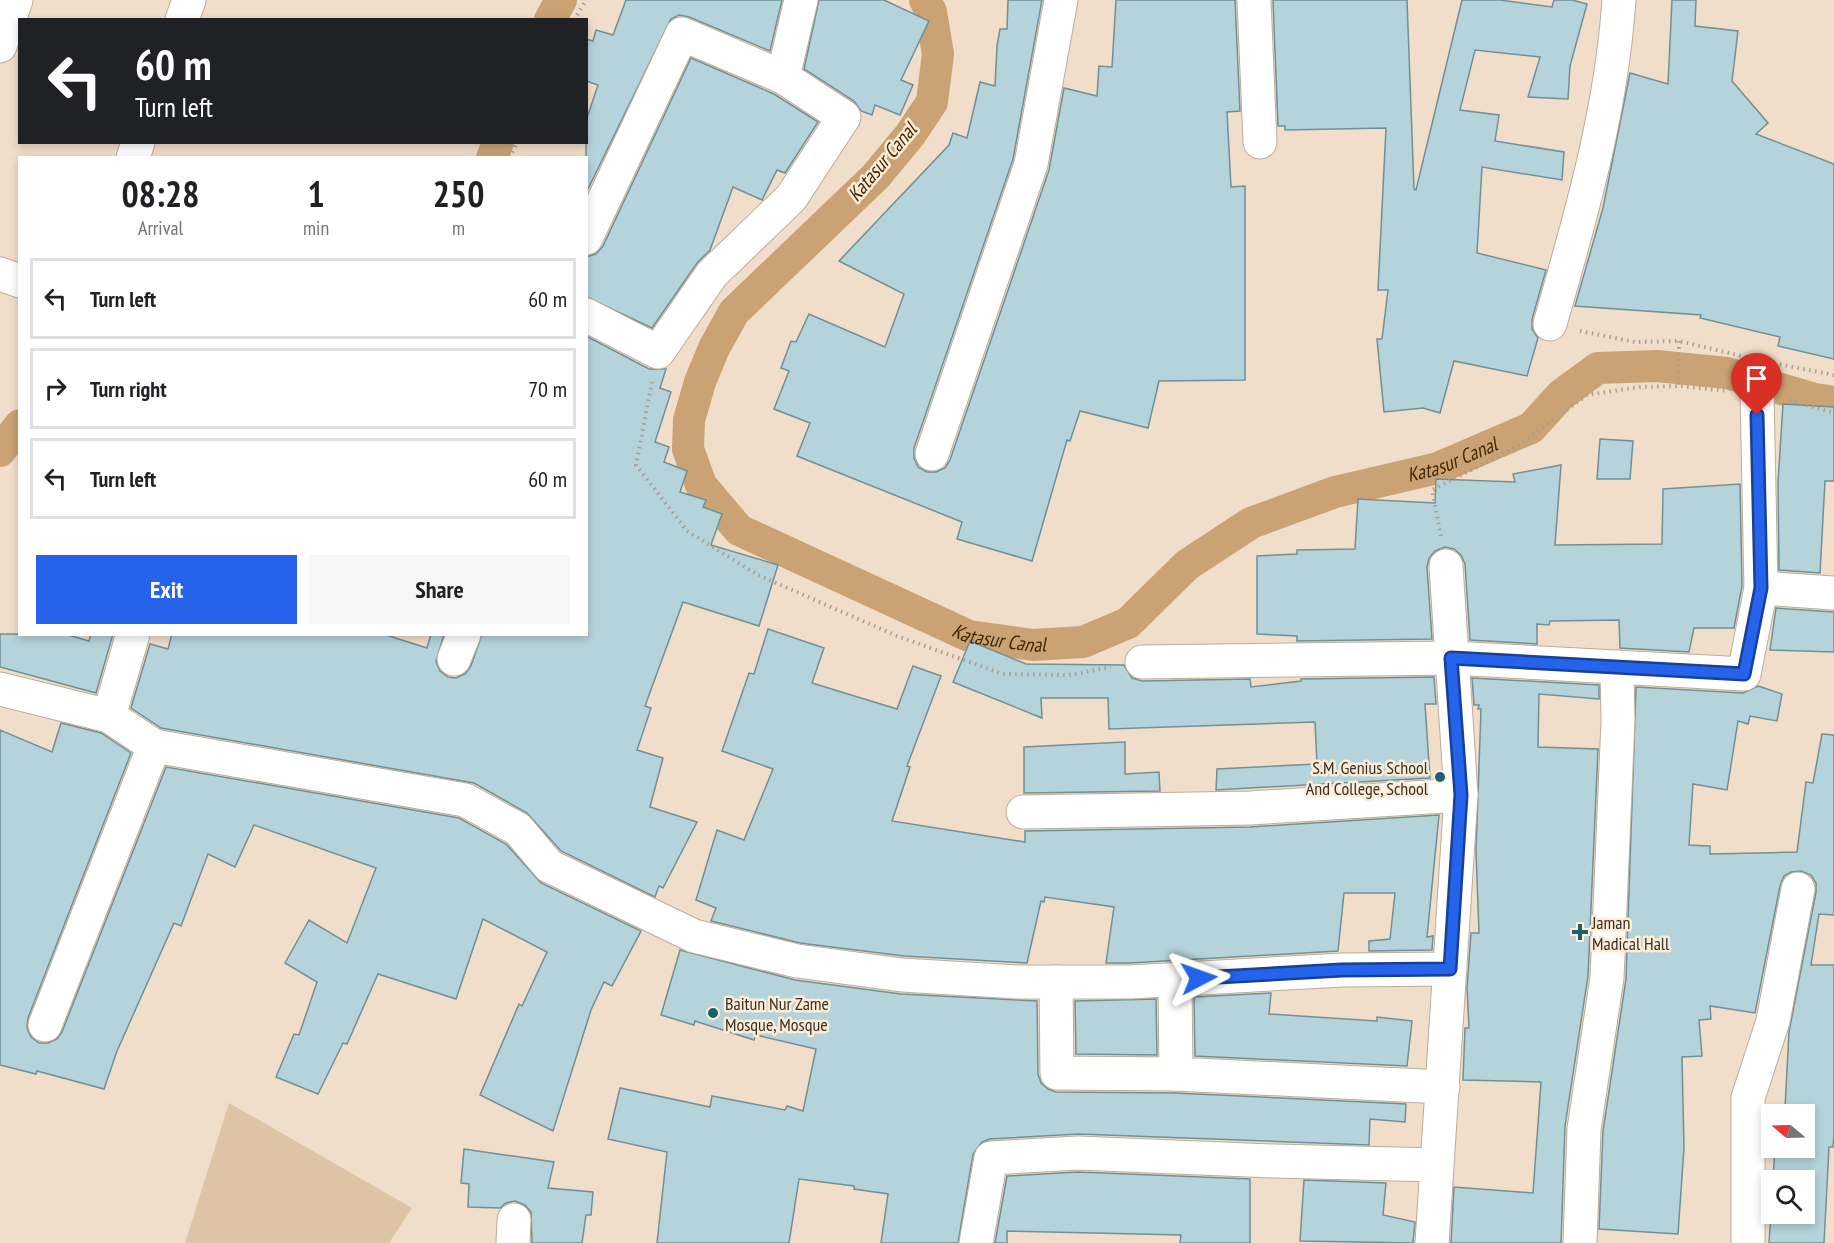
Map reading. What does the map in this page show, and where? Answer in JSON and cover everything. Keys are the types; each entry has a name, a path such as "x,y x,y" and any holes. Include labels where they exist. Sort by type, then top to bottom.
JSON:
{"street":[{"path":"0,46 16,0"},
{"path":"183,18 189,0"},
{"path":"932,454 1031,164 1061,0"},
{"path":"1254,0 1260,142"},
{"path":"1550,324 1592,180 1615,50 1619,0"},
{"path":"783,77 801,2"},
{"path":"588,234 682,34 783,77 844,117 790,198 712,274 658,352 590,325"},
{"path":"0,274 18,280"},
{"path":"1142,662 1451,658 1744,674 1761,588 1757,393"},
{"path":"1432,1243 1461,795 1446,566"},
{"path":"1761,588 1834,593"},
{"path":"109,716 132,636"},
{"path":"1580,1243 1584,1129 1607,978 1618,721 1617,667"},
{"path":"0,689 109,716 154,746 465,800 518,829 549,866 694,936 798,961 902,975 1056,982 1175,980 1342,970 1450,969"},
{"path":"45,1025 154,746"},
{"path":"1023,812 1250,808 1461,795"},
{"path":"1748,1243 1748,1098 1773,1021 1798,888"},
{"path":"1175,980 1176,1074"},
{"path":"1056,982 1057,1073 1176,1074 1443,1088"},
{"path":"976,1243 991,1158 1078,1153 1437,1165"}],"path":[{"path":"575,18 586,0"},
{"path":"1550,324 1635,342 1679,341 1834,375"},
{"path":"1679,341 1679,386"},
{"path":"658,352 636,465 687,531 758,575 897,636 1003,674 1069,675 1142,662"},
{"path":"1446,566 1432,490 1516,447 1587,395 1639,387 1679,386 1757,393 1834,413"}],"shaded area":[{"path":"229,1103 412,1208 389,1243 185,1243"}],"building":[{"path":"626,0 782,0 770,51 689,17 679,15 671,19 588,189 586,144 588,144 588,115 598,85 588,82 588,40 593,41 596,30 613,35"},
{"path":"819,0 884,0 929,21 901,80 913,85 900,115 875,105 872,115 861,111 854,101 804,69"},
{"path":"1008,0 1042,0 1013,159 914,448 914,458 918,467 927,472 936,472 945,468 950,460 1049,170 1064,88 1097,96 1099,66 1112,67 1116,0 1235,0 1240,111 1227,112 1231,187 1245,186 1245,380 1159,381 1148,428 1080,411 1070,441 1067,440 1032,561 957,539 962,522 797,456 810,423 774,409 789,371 781,368 791,341 796,342 809,314 885,347 904,294 839,261 949,145 953,133 967,138 980,82 995,86 997,46 1000,29 1007,29"},
{"path":"1273,0 1407,0 1414,189 1416,190 1462,0 1500,0 1552,7 1554,0 1572,0 1587,4 1570,66 1568,99 1528,97 1540,57 1475,50 1460,110 1499,115 1495,141 1564,152 1562,180 1482,167 1477,253 1546,270 1532,319 1532,329 1538,338 1527,376 1454,361 1440,413 1423,408 1384,412 1377,339 1382,339 1388,290 1378,290 1386,128 1285,130 1285,126 1278,126"},
{"path":"1672,0 1696,0 1695,26 1738,31 1732,81 1768,123 1756,134 1834,164 1834,359 1778,346 1780,337 1700,318 1701,315 1575,306 1603,208 1630,73 1668,84"},
{"path":"691,58 774,94 818,122 785,173 777,170 762,200 733,187 710,250 697,263 652,328 588,298 588,256 596,254 603,246"},
{"path":"588,337 649,369 666,369 660,388 671,392 655,442 669,447 664,462 687,471 680,492 706,500 703,507 722,514 711,545 778,565 759,626 683,602 645,706 651,708 637,750 663,758 650,807 697,822 663,888 659,886 655,897 561,851 527,813 474,783 161,728 131,708 150,644 168,649 171,636 389,636 427,648 430,636 443,636 436,662 440,671 448,677 456,678 465,674 471,666 481,636 588,636"},
{"path":"1783,404 1834,407 1834,481 1825,481 1820,573 1779,570 1778,482"},
{"path":"1600,439 1633,441 1630,479 1597,479"},
{"path":"1561,465 1555,545 1662,544 1663,489 1740,484 1742,586 1734,628 1694,628 1689,652 1620,648 1619,620 1550,621 1549,625 1537,624 1537,644 1470,640 1465,564 1461,555 1454,549 1445,547 1435,551 1429,558 1427,567 1432,639 1297,641 1297,636 1257,634 1257,556 1297,554 1297,550 1355,549 1358,499 1435,503 1436,479 1515,482 1513,474"},
{"path":"1776,608 1834,612 1834,652 1770,650"},
{"path":"768,629 824,648 812,683 897,709 913,666 941,676 907,766 910,767 892,821 1025,842 1025,831 1250,827 1439,815 1427,937 1433,936 1432,950 1369,951 1369,941 1390,939 1395,893 1344,893 1338,951 1130,963 1106,963 1114,907 1045,897 1044,902 1041,901 1027,963 904,956 800,943 711,921 716,908 696,900 717,830 744,840 773,769 722,751 749,673 754,674"},
{"path":"0,634 72,636 89,641 90,636 112,636 96,693 0,667"},
{"path":"970,641 1026,664 1124,665 1132,678 1142,681 1250,679 1251,687 1301,681 1301,679 1434,677 1436,704 1425,704 1430,778 1216,790 1217,769 1317,764 1315,722 1109,729 1108,698 1041,698 1042,718 953,682"},
{"path":"1472,678 1599,685 1599,699 1539,694 1538,747 1598,749 1588,976 1565,1126 1561,1243 1451,1243 1454,1187 1533,1193 1541,1082 1463,1080 1465,1028 1469,1028 1467,988 1471,933 1479,933 1476,851 1481,709 1478,709 1479,705 1474,705"},
{"path":"1758,686 1782,694 1777,721 1750,716 1748,724 1738,721 1727,790 1693,784 1689,845 1710,846 1710,854 1797,852 1806,782 1813,783 1822,734 1834,735 1834,915 1819,914 1811,965 1834,965 1834,1136 1833,1147 1829,1147 1824,1243 1769,1243 1770,1224 1815,1224 1815,1170 1774,1170 1774,1158 1815,1158 1815,1104 1785,1104 1789,1032 1816,892 1816,883 1811,875 1801,871 1791,872 1784,876 1780,886 1755,1013 1710,1006 1711,1019 1699,1020 1702,1056 1682,1057 1684,1148 1678,1234 1599,1229 1603,1131 1626,979 1636,687 1743,693"},
{"path":"61,723 101,733 131,753 28,1018 27,1028 31,1037 39,1043 48,1043 57,1039 62,1032 166,767 459,818 506,844 541,883 641,931 612,986 604,982 591,1010 553,1131 480,1095 519,1004 522,1006 547,952 483,919 456,999 378,974 347,1044 343,1043 318,1094 276,1077 294,1034 299,1035 317,982 285,963 309,920 347,943 376,868 254,825 235,867 208,854 181,926 174,923 117,1051 104,1089 37,1071 36,1074 0,1065 0,730 52,752"},
{"path":"1125,742 1125,774 1159,772 1160,791 1024,793 1024,747"},
{"path":"680,950 795,980 901,994 1037,1001 1038,1074 1041,1083 1056,1092 1175,1093 1406,1104 1405,1122 1370,1119 1369,1145 1079,1134 990,1139 982,1142 973,1154 958,1243 881,1243 888,1194 854,1189 854,1186 799,1179 789,1243 657,1243 667,1152 608,1139 620,1088 710,1107 712,1096 785,1110 787,1106 803,1111 816,1049 756,1035 754,1040 695,1021 694,1025 661,1015"},
{"path":"1271,993 1269,1014 1377,1021 1377,1017 1412,1021 1407,1066 1195,1056 1194,997"},
{"path":"1156,999 1157,1055 1076,1054 1075,1001"},
{"path":"464,1149 554,1162 548,1188 593,1192 591,1215 586,1215 582,1243 532,1243 531,1212 525,1205 515,1201 506,1203 500,1208 468,1207 469,1184 461,1183"},
{"path":"1078,1172 1250,1179 1250,1243 1180,1243 1181,1235 1007,1231 1007,1243 995,1243 1007,1176"},
{"path":"1304,1180 1386,1183 1383,1215 1415,1222 1413,1243 1300,1241"}],"waterway":[{"name":"Katasur Canal","path":"551,18 561,0"},
{"name":"Katasur Canal","path":"925,0 931,12 938,54 932,102 910,135 876,176 734,312 714,348 700,382 689,420 688,449 701,485 739,530 969,636 1033,645 1083,642 1128,623 1187,565 1251,523 1335,492 1438,468 1531,428 1561,395 1598,368 1657,366 1727,373 1815,399 1834,402"},
{"name":"Katasur Canal","path":"493,156 497,144"},
{"name":"Katasur Canal","path":"0,451 18,428"}],"place":[{"name":"S.M. Genius School And College, School","path":"1440,777"},
{"name":"Jaman Madical Hall","path":"1580,932"},
{"name":"Baitun Nur Zame Mosque, Mosque","path":"713,1013"}],"route":[{"path":"1199,978 1342,970 1450,969 1461,795 1451,658 1744,674 1761,588 1757,415"}]}
